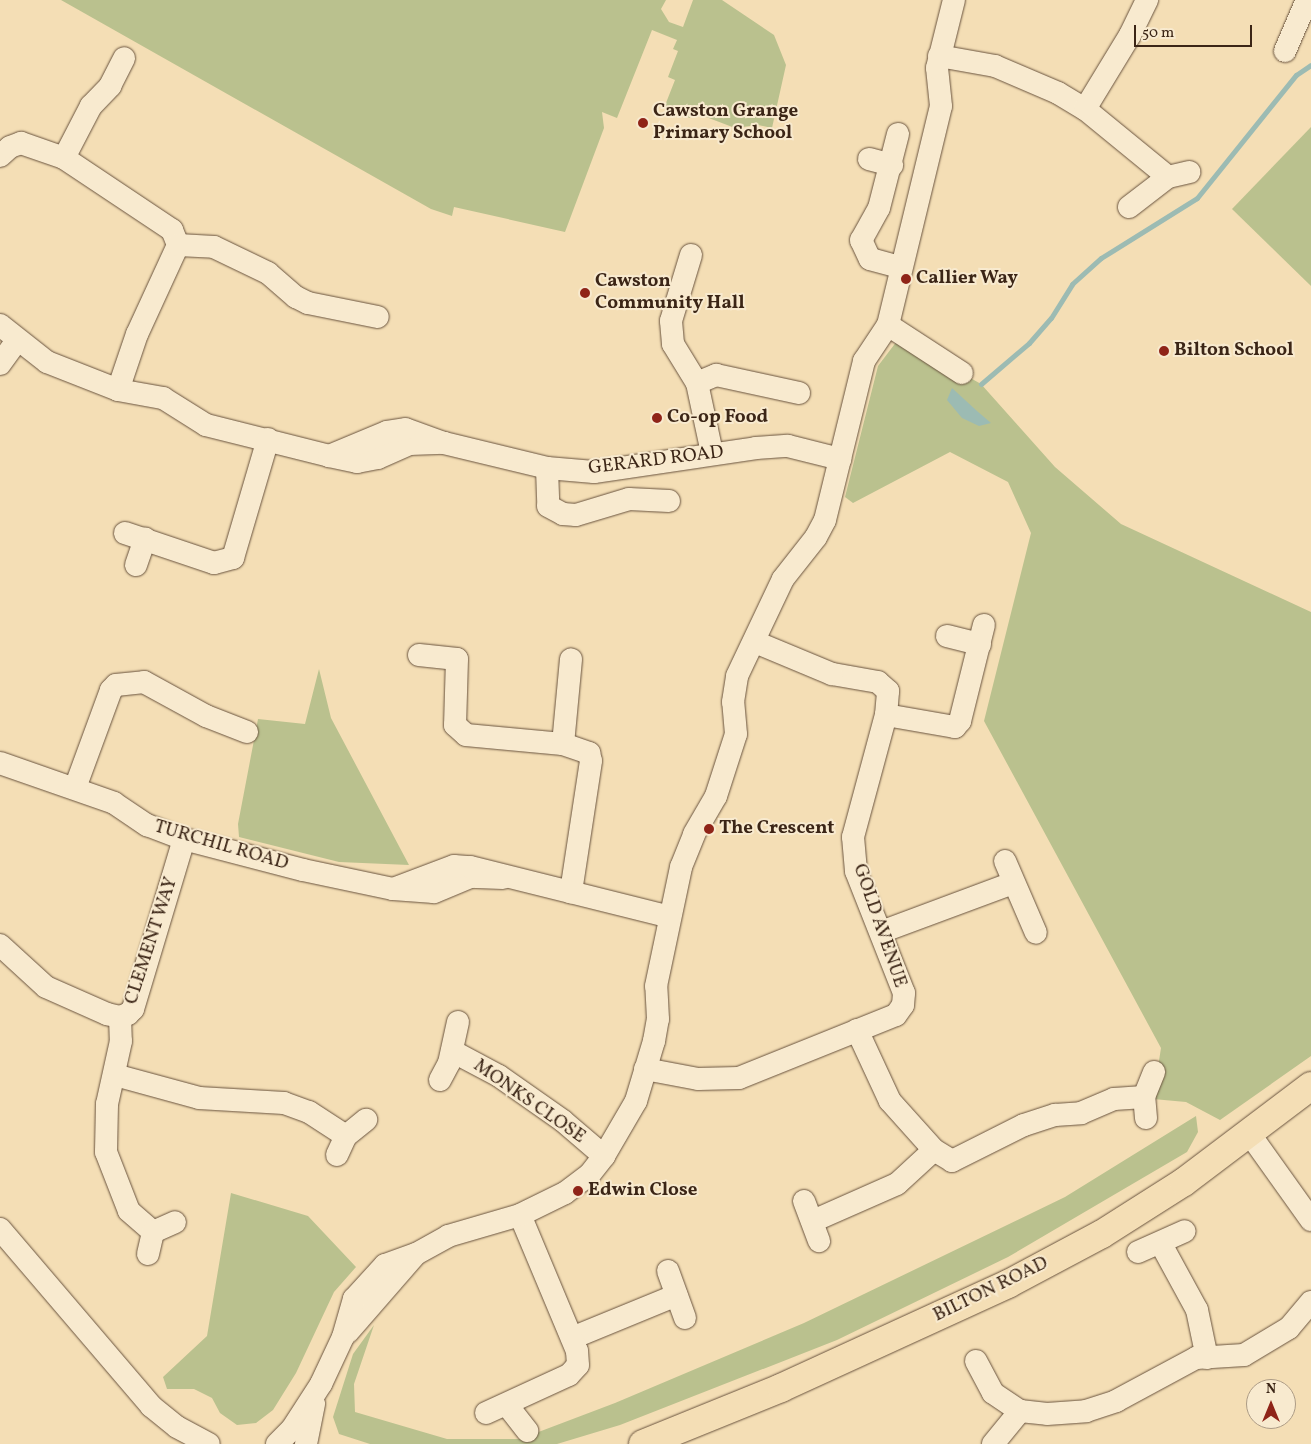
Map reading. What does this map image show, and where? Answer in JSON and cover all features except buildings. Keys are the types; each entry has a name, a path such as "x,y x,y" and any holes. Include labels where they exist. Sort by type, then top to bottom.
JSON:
{"main road":[{"name":"BILTON ROAD","path":"643,1444 781,1388 1008,1284 1102,1234 1184,1182 1311,1086"}],"street":[{"path":"276,1444 292,1429 316,1393 343,1337 416,1254 448,1236 520,1215 565,1193 590,1174 604,1156 636,1101 658,1019 656,986 681,867 725,773 736,734 733,702 738,676 783,579 816,537 825,520 864,361 888,325 900,267 941,106 937,68 954,0"},
{"path":"1085,108 1130,35 1147,0"},
{"path":"1285,51 1307,0"},
{"path":"939,56 995,66 1026,77 1085,108 1179,174 1129,207"},
{"path":"64,158 91,106 110,86 124,58"},
{"path":"898,134 892,165 877,215 865,230 861,245 870,259 900,267"},
{"path":"3,145 27,144 64,158 172,230 178,245 137,334 118,390"},
{"path":"869,159 892,165"},
{"path":"178,245 214,247 268,273 296,297 308,303 378,317"},
{"path":"691,255 671,321 673,344 697,383 712,453"},
{"name":"GERARD ROAD","path":"0,325 17,341 47,362 118,390 163,398 206,425 328,456 388,432 405,428 444,443 546,468 594,472 712,453 788,446 840,459"},
{"path":"888,325 962,373"},
{"path":"0,364 17,341"},
{"path":"697,383 716,375 799,393"},
{"path":"136,565 135,536 214,563 233,558 268,440"},
{"path":"546,468 548,506 563,514 576,515 629,499 669,501"},
{"path":"886,715 955,727 960,721 982,635 947,636"},
{"name":"GOLD AVENUE","path":"645,1069 698,1079 739,1078 896,1015 903,1006 904,994 856,871 853,837 886,715 888,691 878,682 832,674 755,642"},
{"path":"419,655 457,659 454,724 459,731 466,735 563,744 589,753 591,761 571,892"},
{"path":"563,744 571,659"},
{"path":"76,788 116,685 144,682 206,716 247,732"},
{"name":"TURCHIL ROAD","path":"0,763 76,788 114,803 147,825 184,839 304,870 393,889 434,892 470,877 503,878 571,892 670,917"},
{"name":"CLEMENT WAY","path":"0,946 46,987 120,1017 133,1009 184,839"},
{"path":"1005,862 1036,933"},
{"path":"880,932 1013,883"},
{"path":"120,1017 121,1041 115,1075 107,1104 106,1152 129,1211 150,1243 175,1222"},
{"name":"MONKS CLOSE","path":"440,1080 452,1051 458,1022"},
{"path":"857,1030 890,1101 934,1150 952,1161 1024,1125 1055,1115 1081,1113 1114,1099 1145,1108 1154,1072"},
{"name":"MONKS CLOSE","path":"452,1051 499,1076 563,1121 604,1156"},
{"path":"115,1075 199,1098 284,1103 309,1112 342,1146 366,1120"},
{"path":"1249,1133 1311,1220"},
{"path":"804,1200 816,1231 896,1184 934,1150"},
{"path":"486,1413 569,1375 578,1365 578,1351 520,1215"},
{"path":"0,1229 151,1406 183,1435 209,1444"},
{"path":"1138,1252 1161,1244 1185,1231"},
{"path":"1161,1244 1197,1310 1207,1358"},
{"path":"668,1271 685,1318"},
{"path":"572,1338 678,1295"},
{"path":"976,1361 993,1392 1020,1411 1047,1414 1086,1410 1116,1401 1196,1358 1244,1356 1288,1328 1311,1302"},
{"path":"306,1444 316,1393"},
{"path":"507,1405 527,1431"},
{"path":"992,1444 1020,1411"}],"green space":[{"path":"61,0 666,0 661,9 669,22 683,27 693,0 722,0 774,35 786,65 772,128 758,125 735,128 693,112 690,118 664,108 675,80 668,77 678,51 673,49 677,40 652,30 617,118 602,112 604,128 565,232 454,207 452,216 431,209"},
{"path":"1311,127 1311,286 1232,209"},
{"path":"896,336 981,384 1055,467 1121,524 1311,612 1311,1056 1220,1120 1186,1102 1153,1099 1161,1048 984,721 1031,533 1008,482 950,452 853,503 845,497 878,366 897,341"},
{"path":"319,669 331,718 409,865 339,862 239,837 238,824 258,719 305,724"},
{"path":"1196,1116 1198,1132 1187,1152 1008,1257 837,1340 620,1425 557,1444 370,1444 339,1434 333,1417 353,1354 374,1325 354,1384 355,1412 447,1439 520,1439 615,1403 804,1323 1065,1197"},
{"path":"231,1193 308,1216 356,1267 334,1292 296,1373 273,1410 256,1423 237,1425 220,1413 212,1398 194,1389 167,1389 163,1377 207,1336"}],"water":[{"path":"952,388 991,423 979,426 962,418 947,400"}],"waterway":[{"path":"981,384 1029,343 1051,318 1072,284 1101,258 1197,198 1296,75 1311,65"}],"place":[{"name":"Cawston Grange Primary School","path":"643,123"},
{"name":"Callier Way","path":"906,279"},
{"name":"Cawston Community Hall","path":"585,293"},
{"name":"Bilton School","path":"1164,351"},
{"name":"Co-op Food","path":"657,418"},
{"name":"The Crescent","path":"709,829"},
{"name":"Edwin Close","path":"578,1191"}]}
